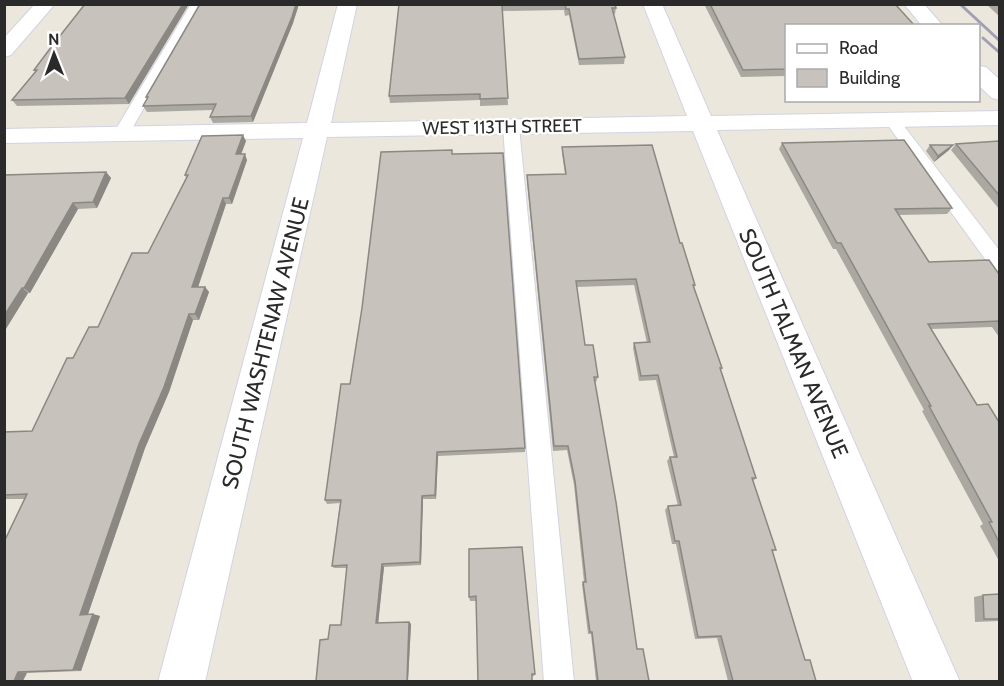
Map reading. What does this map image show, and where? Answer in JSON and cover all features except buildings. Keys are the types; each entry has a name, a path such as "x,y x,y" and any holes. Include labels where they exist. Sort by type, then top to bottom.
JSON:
{"street":[{"path":"4,51 46,4"},
{"name":"SOUTH WASHTENAW AVENUE","path":"181,681 348,4"},
{"name":"SOUTH TALMAN AVENUE","path":"652,4 937,681"},
{"path":"913,4 931,24"},
{"path":"980,74 999,93"},
{"name":"WEST 113TH STREET","path":"4,136 999,118"}],"lane":[{"path":"121,134 197,4"},
{"path":"892,120 999,265"},
{"path":"511,127 559,681"}],"railway":[{"path":"960,4 1000,41"},
{"path":"983,38 1000,53"}]}
